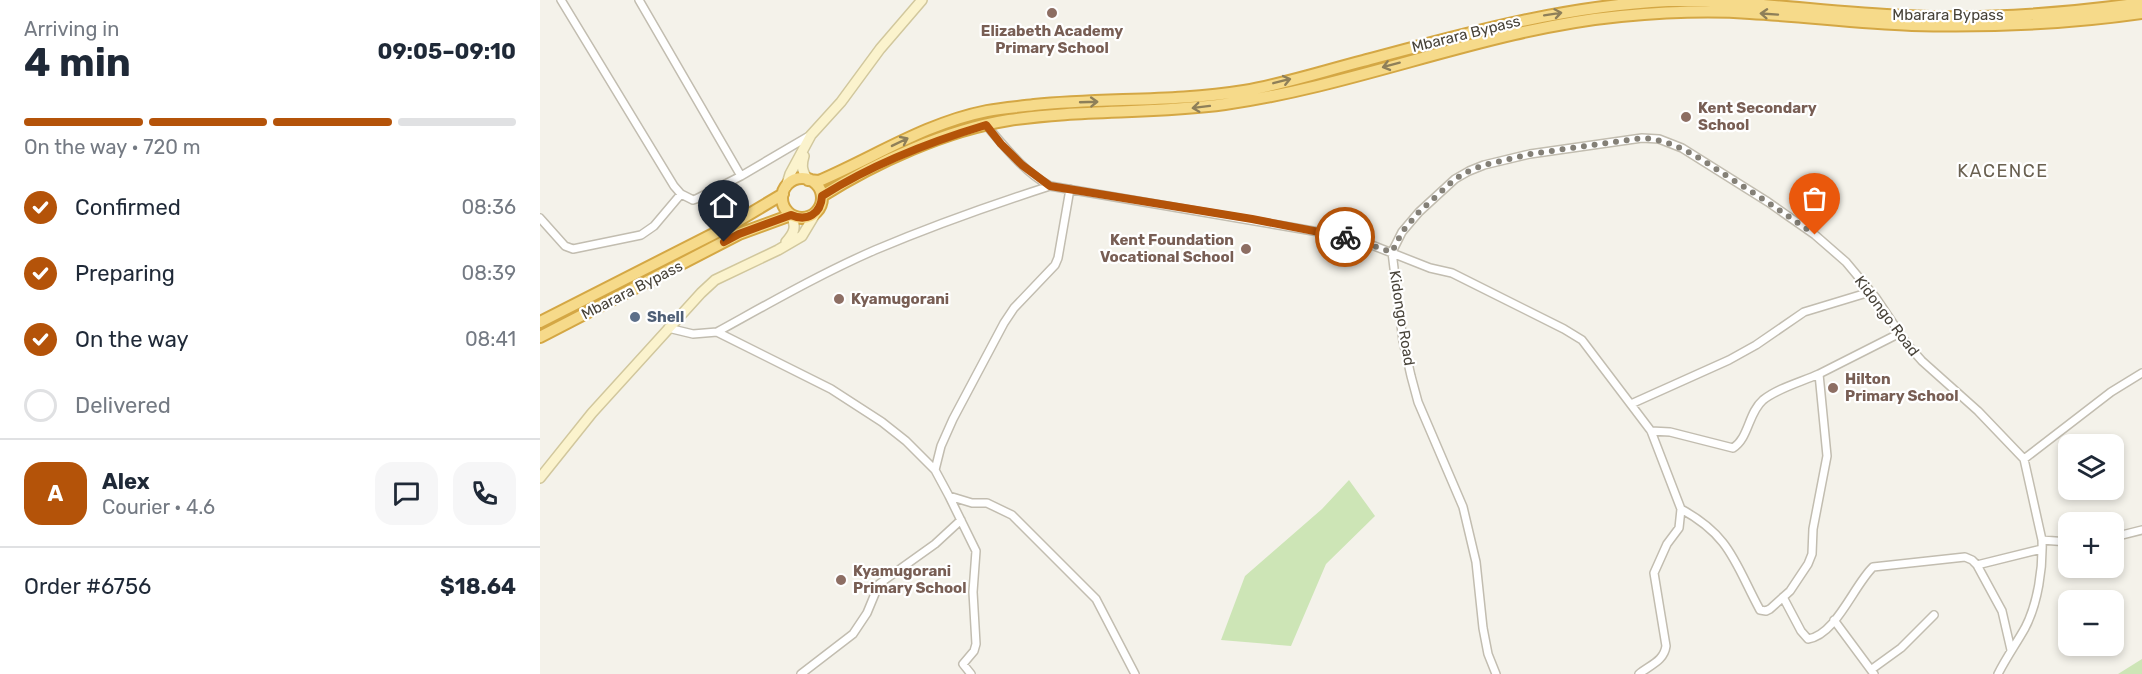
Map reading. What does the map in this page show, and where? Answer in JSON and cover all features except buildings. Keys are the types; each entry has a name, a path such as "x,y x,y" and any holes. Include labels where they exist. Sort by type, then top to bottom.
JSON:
{"highway":[{"name":"Mbarara Bypass","path":"808,180 819,182 910,137 941,124 987,111 1053,104 1164,99 1246,90 1536,17 1615,5 1672,1 1756,3 1905,16 1992,16 2086,11 2142,3"},
{"name":"Mbarara Bypass","path":"822,196 890,160 948,136 986,125 1048,116 1194,108 1253,100 1319,85 1473,42 1551,26 1623,15 1686,11 1748,12 1910,25 1993,25 2109,18 2142,13"},
{"path":"794,180 808,180 820,189 822,196 817,211 805,218 791,215 784,208 784,190 794,180"},
{"name":"Mbarara Bypass","path":"540,322 731,225 784,190"},
{"name":"Mbarara Bypass","path":"540,337 739,234 791,215"}],"main road":[{"path":"784,190 811,135 841,102 880,49 922,0"},
{"path":"805,147 801,164 808,180"},
{"path":"540,478 592,413 668,328 715,280 802,236 817,211"},
{"path":"778,250 794,234 795,223 791,215"}],"street":[{"path":"561,0 681,194 693,200 696,199 811,135"},
{"path":"639,0 741,176"},
{"path":"986,125 1022,165 1050,186"},
{"name":"Kidongo Road","path":"1496,674 1488,654 1476,562 1463,507 1418,402 1403,341 1392,252 1402,232 1419,212 1455,179 1469,171 1530,154 1623,140 1659,139 1682,148 1768,202 1815,235 1846,262 1922,361 1978,411 2024,459"},
{"path":"668,328 693,334 717,332 792,291 873,251 945,222 1050,186 1354,238 1430,268 1460,277 1582,340 1651,431 1681,509 1679,528 1667,544 1654,573 1666,645 1665,652 1657,662 1639,674"},
{"path":"934,470 953,418 1004,322 1055,265 1070,189"},
{"path":"540,218 565,246 573,249 640,235 648,231 681,194"},
{"path":"1631,404 1729,360 1756,345 1804,312 1870,292"},
{"path":"717,332 831,389 882,422 906,441 934,470 976,551 974,592 976,644 974,651 963,664 971,674"},
{"path":"1651,431 1670,432 1733,448 1740,442 1753,412 1762,401 1900,333"},
{"path":"1998,674 2026,627 2036,595 2042,549 2024,459 2111,392 2142,373"},
{"path":"1681,509 1721,538 1735,559 1760,610 1770,609 1790,591 1812,554 1813,529 1825,472 1827,456 1819,374"},
{"path":"949,496 972,503 987,503 1012,515 1096,599 1135,674"},
{"path":"801,674 853,634 867,613 879,584 935,544 961,520"},
{"path":"2124,534 2142,530"},
{"path":"2042,540 2058,541"},
{"path":"1977,565 2042,549"},
{"path":"1783,597 1801,631 1808,639 1817,637 1825,631 1873,567 1965,557 1977,565 2002,612 2011,650"},
{"path":"1834,620 1873,672 1934,615"}],"green space":[{"path":"1349,480 1375,516 1326,564 1291,646 1221,640 1245,576 1322,509"},
{"path":"2142,659 2142,674 2118,674"}],"way so far":[{"path":"1345,237 1392,252 1402,232 1419,212 1455,179 1469,171 1530,154 1642,138 1659,139 1682,148 1768,202 1815,235"}],"place":[{"name":"Elizabeth Academy Primary School","path":"1052,13"},
{"name":"Kent Secondary School","path":"1686,117"},
{"name":"Kent Foundation Vocational School","path":"1246,249"},
{"name":"Kyamugorani","path":"839,299"},
{"name":"Shell","path":"635,317"},
{"name":"Hilton Primary School","path":"1833,388"},
{"name":"Kyamugorani Primary School","path":"841,580"}],"district":[{"name":"KACENCE","path":"2003,171"}],"route":[{"path":"724,242 739,234 791,215 798,218 812,216 820,207 822,196 837,186 890,160 948,136 986,125 1022,165 1050,186 1252,219 1345,237"}]}
